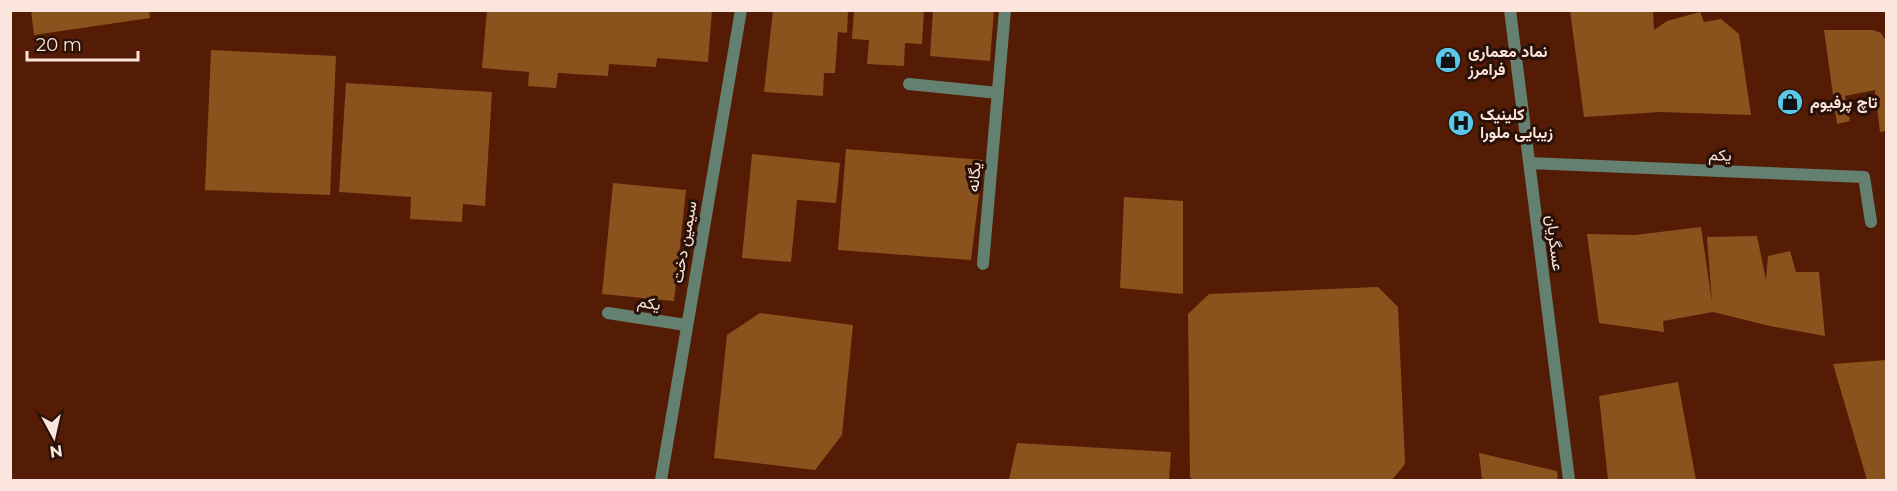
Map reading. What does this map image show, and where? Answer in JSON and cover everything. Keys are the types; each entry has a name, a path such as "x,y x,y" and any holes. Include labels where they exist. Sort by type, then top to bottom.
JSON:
{"street":[{"name":"سیمین دخت","path":"661,480 741,10"},
{"name":"یگانه","path":"983,264 1005,10"},
{"name":"عسگریان","path":"1510,10 1569,480"},
{"path":"909,84 998,93"},
{"name":"یکم","path":"1528,163 1864,177 1871,222"},
{"name":"یکم","path":"608,313 686,326"}],"building":[{"path":"31,10 149,10 150,18 34,35"},
{"path":"487,10 712,10 708,62 657,58 656,67 609,64 608,76 558,73 556,88 528,86 529,72 482,68"},
{"path":"773,10 848,10 847,33 838,32 835,73 824,73 823,96 764,92"},
{"path":"854,10 924,10 922,44 905,43 904,66 867,64 869,40 852,39"},
{"path":"933,10 994,10 990,61 930,56"},
{"path":"1570,10 1653,10 1654,30 1667,21 1700,12 1704,22 1721,19 1739,34 1751,115 1660,112 1584,117"},
{"path":"1824,30 1873,30 1881,33 1886,41 1886,131 1880,132 1875,90 1845,96 1850,121 1837,124"},
{"path":"211,50 336,56 330,195 205,190"},
{"path":"346,83 492,92 485,206 463,204 462,222 410,219 411,197 339,192"},
{"path":"846,149 983,160 971,260 838,250"},
{"path":"752,154 840,163 836,203 797,200 791,262 742,258"},
{"path":"613,183 686,190 674,301 602,294"},
{"path":"1124,197 1183,201 1183,294 1120,288"},
{"path":"1701,227 1712,302 1707,237 1757,236 1766,280 1768,256 1790,251 1796,272 1819,272 1825,336 1713,312 1663,321 1664,332 1599,323 1587,234 1635,235"},
{"path":"1378,287 1398,307 1405,464 1392,480 1193,480 1190,477 1188,314 1209,294"},
{"path":"760,313 853,325 842,435 815,470 714,458 727,335"},
{"path":"1886,360 1886,480 1867,480 1833,364"},
{"path":"1678,382 1696,480 1608,480 1599,396"},
{"path":"1017,443 1171,452 1169,480 1009,480"},
{"path":"1479,453 1557,471 1558,480 1482,480"}],"place":[{"name":"نماد معماری فرامرز","path":"1448,60"},
{"name":"تاچ پرفيوم","path":"1790,102"},
{"name":"کلینیک زیبایی ملورا","path":"1461,123"}]}
